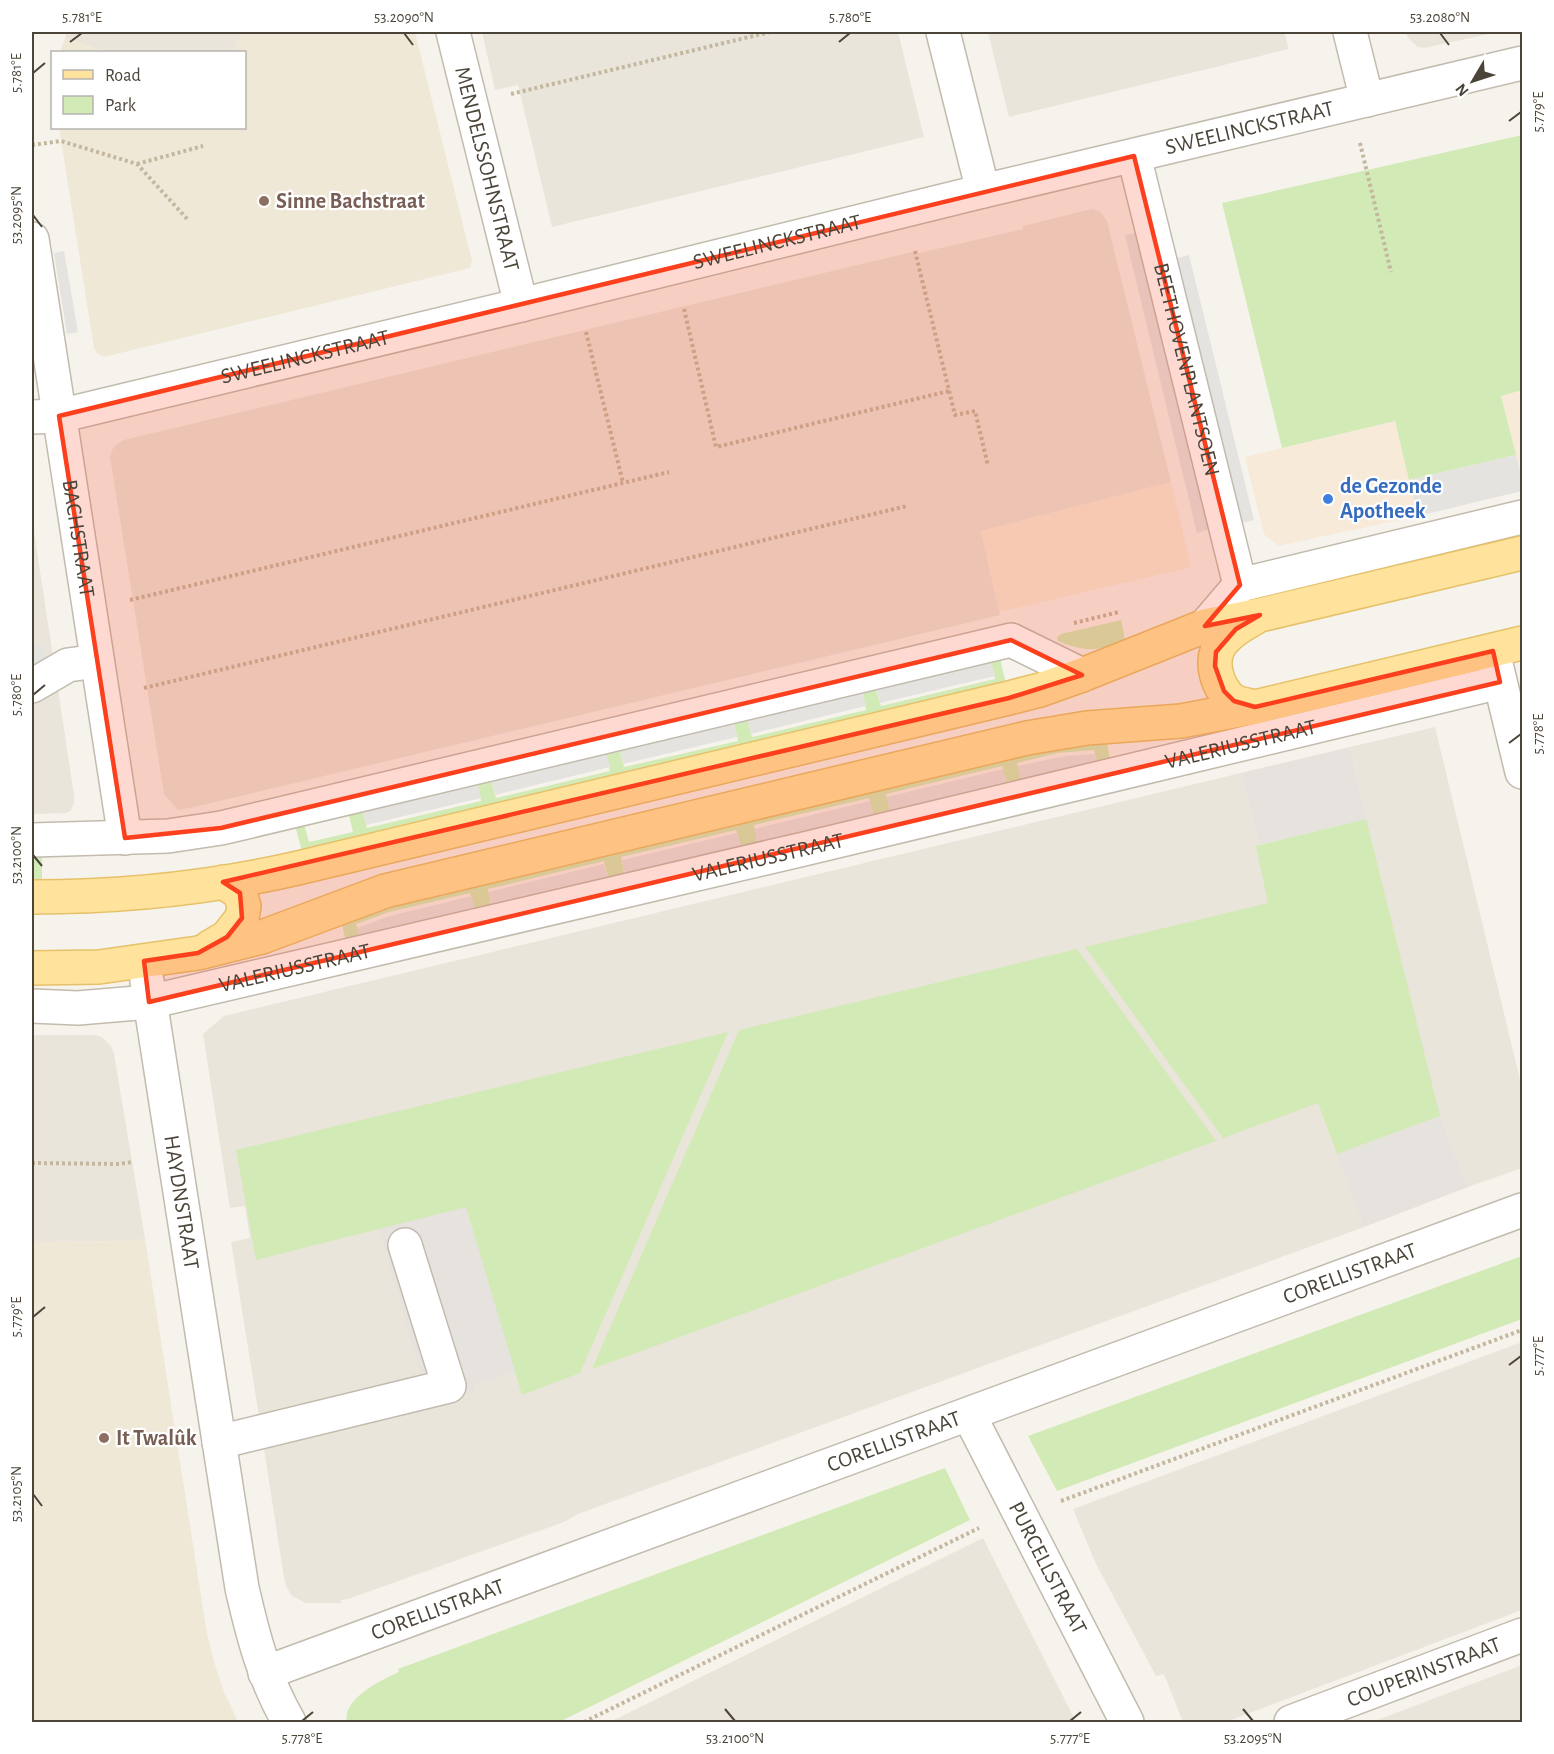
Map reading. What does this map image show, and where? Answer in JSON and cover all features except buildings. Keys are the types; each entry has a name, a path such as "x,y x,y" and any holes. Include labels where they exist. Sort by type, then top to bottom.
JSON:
{"main road":[{"name":"VALERIUSSTRAAT","path":"32,897 85,897 166,891 298,868 1040,690 1154,648 1205,626 1522,553"},
{"name":"VALERIUSSTRAAT","path":"1255,707 1234,701 1224,690 1218,679 1215,659 1223,640 1236,628 1260,615"},
{"name":"VALERIUSSTRAAT","path":"32,968 99,967 198,953 282,930 385,891 1016,741 1086,728 1181,721 1255,707 1508,647"},
{"name":"VALERIUSSTRAAT","path":"198,953 227,937 242,918 244,906 240,893 223,882"}],"street":[{"name":"MENDELSSOHNSTRAAT","path":"453,32 521,305"},
{"path":"943,32 982,191"},
{"path":"1350,32 1359,102"},
{"name":"SWEELINCKSTRAAT","path":"45,417 521,305 982,191 1522,63"},
{"name":"BEETHOVENPLANTSOEN","path":"1134,156 1240,585"},
{"name":"BACHSTRAAT","path":"32,239 45,417 88,606 125,838"},
{"path":"1240,585 1522,517"},
{"name":"VALERIUSSTRAAT","path":"1205,626 1240,585"},
{"path":"32,840 168,836 221,828 1011,640 1082,675"},
{"path":"1508,647 1500,682 1522,772"},
{"path":"32,686 68,665 97,661"},
{"name":"VALERIUSSTRAAT","path":"32,1006 78,1008 149,1002 1500,682"},
{"name":"HAYDNSTRAAT","path":"144,961 242,1588 264,1673 289,1722"},
{"name":"CORELLISTRAAT","path":"264,1673 1522,1210"},
{"path":"219,1442 449,1386 405,1245"},
{"name":"PURCELLSTRAAT","path":"969,1415 1127,1722"},
{"name":"COUPERINSTRAAT","path":"1292,1722 1522,1635"}],"path":[{"path":"471,104 770,32"},
{"path":"1359,102 1391,272"},
{"path":"32,145 61,141 136,164 189,221"},
{"path":"136,164 203,146"},
{"path":"916,254 955,415 975,411 988,466"},
{"path":"576,291 623,483"},
{"path":"683,308 716,447 950,391"},
{"path":"88,606 135,599 669,472"},
{"path":"154,686 907,506"},
{"path":"32,1163 119,1164"}],"highlighted area":[{"path":"1134,156 1240,585 1205,626 1260,615 1236,629 1216,652 1215,666 1224,691 1234,701 1255,707 1493,651 1500,682 149,1002 144,961 198,953 227,937 242,918 240,893 223,882 1009,698 1082,675 1011,640 221,828 125,838 59,416"}],"shaded area":[{"path":"67,32 242,32 234,51 102,51 65,38"},
{"name":"Sinne Bachstraat","path":"242,32 415,32 472,261 470,268 102,356 94,348 59,129 246,129 246,51 234,51"},
{"path":"482,32 898,32 924,137 552,227 518,85 495,90"},
{"path":"988,32 1284,32 1289,49 1009,117"},
{"path":"1406,32 1498,32 1424,48 1412,42"},
{"path":"65,38 102,51 60,51"},
{"path":"1092,209 1101,212 1107,221 1171,482 981,531 1000,615 190,808 178,810 164,794 110,457 117,444 124,440 912,252 914,254 1023,229 1023,226"},
{"path":"1139,232 1212,529 1197,533 1125,235"},
{"path":"64,251 78,332 67,334 54,253"},
{"path":"1189,255 1254,520 1239,524 1174,259"},
{"path":"1522,390 1522,480 1501,395"},
{"path":"1395,421 1418,516 1278,546 1264,534 1245,457"},
{"path":"1516,455 1522,480 1522,491 1418,516 1409,480"},
{"path":"1171,482 1191,567 999,612 981,531"},
{"path":"32,518 74,795 74,803 67,813 32,814"},
{"path":"32,646 44,646 47,666 32,675"},
{"path":"990,658 995,676 880,703 875,684"},
{"path":"861,688 866,706 751,734 746,715"},
{"path":"733,718 737,737 623,764 619,745"},
{"path":"1435,727 1522,1088 1522,1168 1468,1187 1440,1116 1338,1154 1364,1227 578,1514 564,1522 341,1600 341,1603 306,1603 292,1596 284,1578 263,1442 475,1392 474,1385 516,1372 424,1382 260,1422 231,1242 250,1238 245,1206 230,1208 203,1034 224,1016 1241,773 1259,845 1366,819 1350,747"},
{"path":"1350,747 1366,819 1259,845 1241,773"},
{"path":"605,748 610,767 495,795 490,776"},
{"path":"1095,754 1098,766 1022,785 1018,766 1065,756"},
{"path":"1003,769 1007,788 891,816 887,797"},
{"path":"476,779 481,798 366,825 362,806"},
{"path":"870,801 875,820 758,847 754,829"},
{"path":"737,833 742,851 626,879 622,860"},
{"path":"604,864 609,883 493,911 488,892"},
{"path":"472,896 476,915 361,942 357,928 390,916"},
{"path":"32,1035 96,1035 102,1037 111,1046 145,1239 32,1242"},
{"path":"1440,1116 1468,1187 1364,1227 1337,1154"},
{"path":"466,1207 516,1372 474,1385 476,1392 263,1442 423,1382 379,1228"},
{"name":"It Twalûk","path":"145,1239 207,1634 224,1692 238,1722 32,1722 32,1242"},
{"path":"1522,1342 1522,1610 1226,1722 1183,1722 1164,1674 1156,1676 1096,1564 1073,1509"},
{"path":"983,1538 1076,1722 610,1722"},
{"path":"1522,1665 1522,1722 1372,1722"}],"green space":[{"path":"1522,135 1522,390 1501,396 1516,455 1409,480 1395,421 1282,448 1222,203"},
{"path":"1121,620 1125,640 1114,645 1098,649 1083,649 1058,641 1057,638 1061,634"},
{"path":"990,658 1000,658 1006,684 302,851 294,822 303,820 309,842 353,832 349,815 363,812 367,828 481,801 478,785 491,781 496,798 610,771 606,754 620,751 624,767 738,741 734,724 748,721 752,737 866,710 863,693 876,690 881,706 995,679"},
{"path":"1107,744 1111,763 1098,766 1094,750 1058,753 1017,763 1021,779 1006,782 1002,766 886,794 890,810 873,814 869,798 754,825 757,842 741,846 736,830 621,857 624,873 608,877 604,861 488,889 491,905 475,909 470,893 389,912 356,924 361,942 347,946 342,924 388,907 1040,751"},
{"path":"1366,819 1440,1116 1337,1154 1318,1103 1223,1138 1085,947 1268,903 1256,846"},
{"path":"32,852 42,852 42,882 32,882"},
{"path":"1077,949 1216,1141 592,1369 739,1030"},
{"path":"728,1032 580,1373 522,1395 466,1207 256,1260 236,1150"},
{"path":"1522,1256 1522,1319 1057,1491 1028,1436"},
{"path":"945,1468 970,1520 559,1722 347,1722 350,1706 357,1698 373,1685 399,1672 398,1669"}],"place":[{"name":"Sinne Bachstraat","path":"264,201"},
{"name":"de Gezonde Apotheek","path":"1328,499"},
{"name":"It Twalûk","path":"104,1438"}]}
